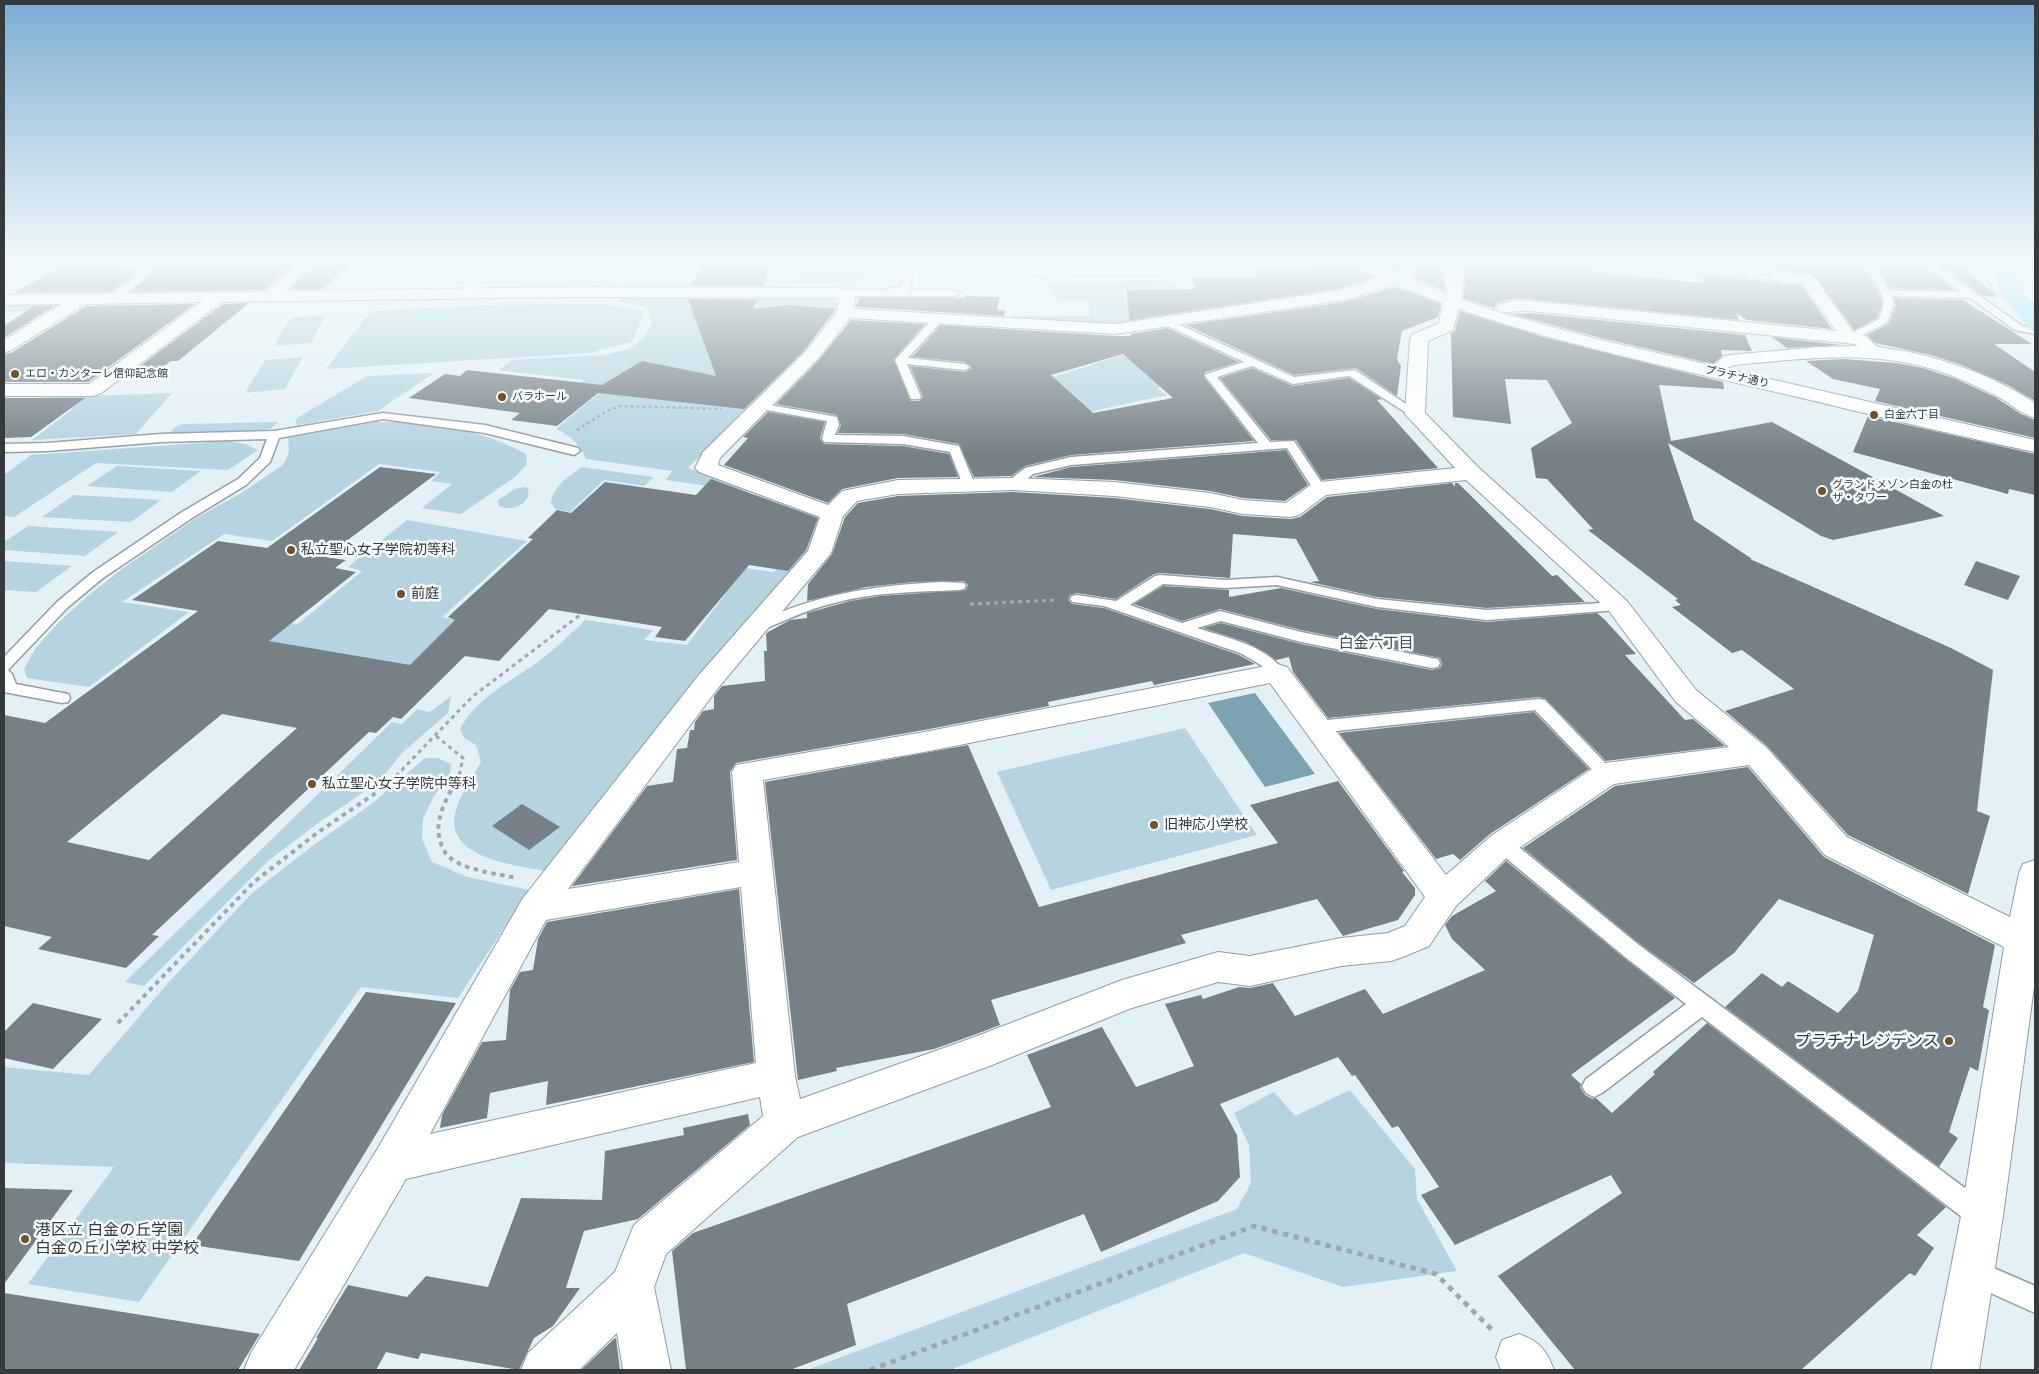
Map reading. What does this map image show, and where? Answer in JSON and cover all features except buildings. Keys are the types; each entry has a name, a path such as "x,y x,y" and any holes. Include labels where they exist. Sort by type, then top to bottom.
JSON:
{"street":[{"path":"4,347 38,326"},
{"path":"4,390 93,390 178,326"},
{"path":"828,326 811,356 710,456 706,468 832,514"},
{"path":"1058,326 1115,330 1140,326"},
{"path":"1447,326 1419,338 1415,414 1471,473 1618,606 1686,696 1756,754 1836,846 2027,953"},
{"name":"プラチナ通り","path":"1527,326 2035,446"},
{"name":"プラチナ通り","path":"1567,326 1608,338 2035,433"},
{"path":"1731,326 1860,339 1872,352"},
{"path":"1841,326 1849,338"},
{"path":"1724,364 1730,360 1872,352 1951,369 2019,400 2035,412"},
{"path":"268,1370 393,1162 535,908 708,682 819,553 832,514 850,496 898,487 1013,484 1114,489 1210,500 1243,507 1291,510 1320,489 1471,473"},
{"path":"784,1123 776,1076 747,772 924,742 1277,673 1444,897"},
{"path":"545,1370 632,1287 649,1240 784,1123 979,1053 1122,996 1218,967 1250,971 1341,952 1392,947 1417,936 1444,897 1502,844 1606,774 1756,754"},
{"path":"535,908 757,872"},
{"path":"1955,1370 2027,953 2035,873"},
{"path":"393,1162 776,1076"},
{"path":"632,1287 647,1370"}],"lane":[{"path":"900,360 931,326"},
{"path":"1176,326 1293,381 1351,372 1415,414"},
{"path":"1849,338 1874,326"},
{"path":"2017,326 2035,331"},
{"path":"900,360 965,367"},
{"path":"900,360 915,397"},
{"path":"1254,362 1210,376 1267,446"},
{"path":"761,405 833,418 834,425 828,439 903,440 955,449 969,485"},
{"path":"4,448 47,447 162,438 274,434 383,416 485,429 574,451"},
{"path":"4,666 62,605 98,575 187,515 242,482 266,459 274,434"},
{"path":"1013,484 1029,471 1070,461 1290,444 1320,489"},
{"path":"1118,606 1160,579 1225,584 1277,581 1377,603 1487,616 1618,606"},
{"path":"754,628 816,603 840,598 877,591 960,586"},
{"path":"1076,599 1106,602 1246,650 1266,661 1277,673"},
{"path":"1182,628 1220,616 1301,637 1432,663"},
{"path":"4,674 9,688 62,698"},
{"path":"1317,727 1539,704 1606,774"},
{"path":"1502,844 1632,951 1982,1216"},
{"path":"1594,1086 1702,1004"},
{"path":"1971,1271 2035,1300"}],"path":[{"path":"553,445 607,411 620,406 707,410 723,409 747,401 761,405"},
{"path":"960,586 962,605 1076,599"},
{"path":"118,1023 254,882 317,833 386,786 472,697 580,616"},
{"path":"436,736 463,758 460,775 449,793 439,818 439,839 447,856 468,867 536,882 554,882"},
{"path":"870,1370 1254,1226 1436,1274 1524,1364"}],"shaded area":[{"path":"286,326 320,326 311,343 274,346"},
{"path":"359,326 639,326 632,342 590,353 326,369"},
{"path":"650,326 823,326 782,373 688,468 751,492 666,480 672,471 586,459 574,441 556,429 604,389 580,385 584,380 499,370 512,360 604,355 628,349 643,339"},
{"path":"1183,336 1175,357 1205,373 1203,377 1157,388 1167,395 1047,421 937,410 1056,376"},
{"path":"303,357 285,389 245,393 265,360"},
{"path":"434,373 378,411 298,425 295,423 297,418 367,376"},
{"path":"172,393 136,434 32,440 74,408 4,409 4,399"},
{"path":"278,422 271,429 175,436 170,433 175,427 182,424"},
{"path":"375,422 434,425 491,438 526,454 527,464 515,477 461,514 422,508 452,484 431,481 440,472 379,464 272,541 224,534 122,602 189,612 89,687 27,678 24,669 35,649 59,622 122,569 198,517 238,495 283,465 289,452 288,438"},
{"path":"228,441 246,444 258,450 228,470 96,463 14,517 4,516 4,475 31,455"},
{"path":"117,466 201,471 172,492 87,486"},
{"path":"581,467 653,477 645,486 604,480 570,512 555,509 551,503 558,487"},
{"path":"528,488 527,498 524,502 510,508 499,506 498,500 515,489"},
{"path":"74,495 161,500 131,522 42,517"},
{"path":"756,495 820,517 809,550 546,871 498,861 482,856 468,848 459,837 454,824 459,801 481,762 476,745 464,738 460,729 467,718 486,698 542,659 585,620 653,630 644,640 687,645 745,568 774,572 795,548 738,518"},
{"name":"前庭","path":"407,520 527,541 442,617 455,620 435,679 228,638 253,619 298,624 362,571 348,567"},
{"path":"28,526 118,532 85,556 4,550 4,542"},
{"path":"4,561 72,566 36,592 4,590"},
{"path":"1255,693 1315,774 1265,787 1208,703"},
{"path":"451,696 448,713 403,752 385,774 361,794 268,861 144,986 125,982 392,722 402,724 417,709 430,712"},
{"path":"1185,728 1257,835 1051,890 997,772"},
{"path":"425,758 438,758 451,764 450,775 434,796 423,819 422,839 432,862 468,877 529,890 458,998 361,987 139,1302 28,1284 114,1167 4,1163 4,1067 89,1075 168,983 252,893 315,844 374,802"},
{"path":"1350,1090 1415,1169 1417,1199 1457,1271 1343,1287 1244,1253 950,1370 807,1370 1237,1209 1251,1183 1249,1145 1234,1113 1274,1092 1295,1116"}],"place":[{"name":"エロ・カンターレ信仰記念館","path":"15,374"},
{"name":"バラホール","path":"502,397"},
{"name":"白金六丁目","path":"1874,415"},
{"name":"グランドメゾン白金の杜 ザ・タワー","path":"1822,491"},
{"name":"私立聖心女子学院初等科","path":"291,550"},
{"name":"前庭","path":"401,594"},
{"name":"私立聖心女子学院中等科","path":"312,784"},
{"name":"旧神応小学校","path":"1154,825"},
{"name":"プラチナレジデンス","path":"1949,1041"},
{"name":"港区立 白金の丘学園 白金の丘小学校 中学校","path":"25,1239"}],"district":[{"name":"白金六丁目","path":"1376,644"}]}
